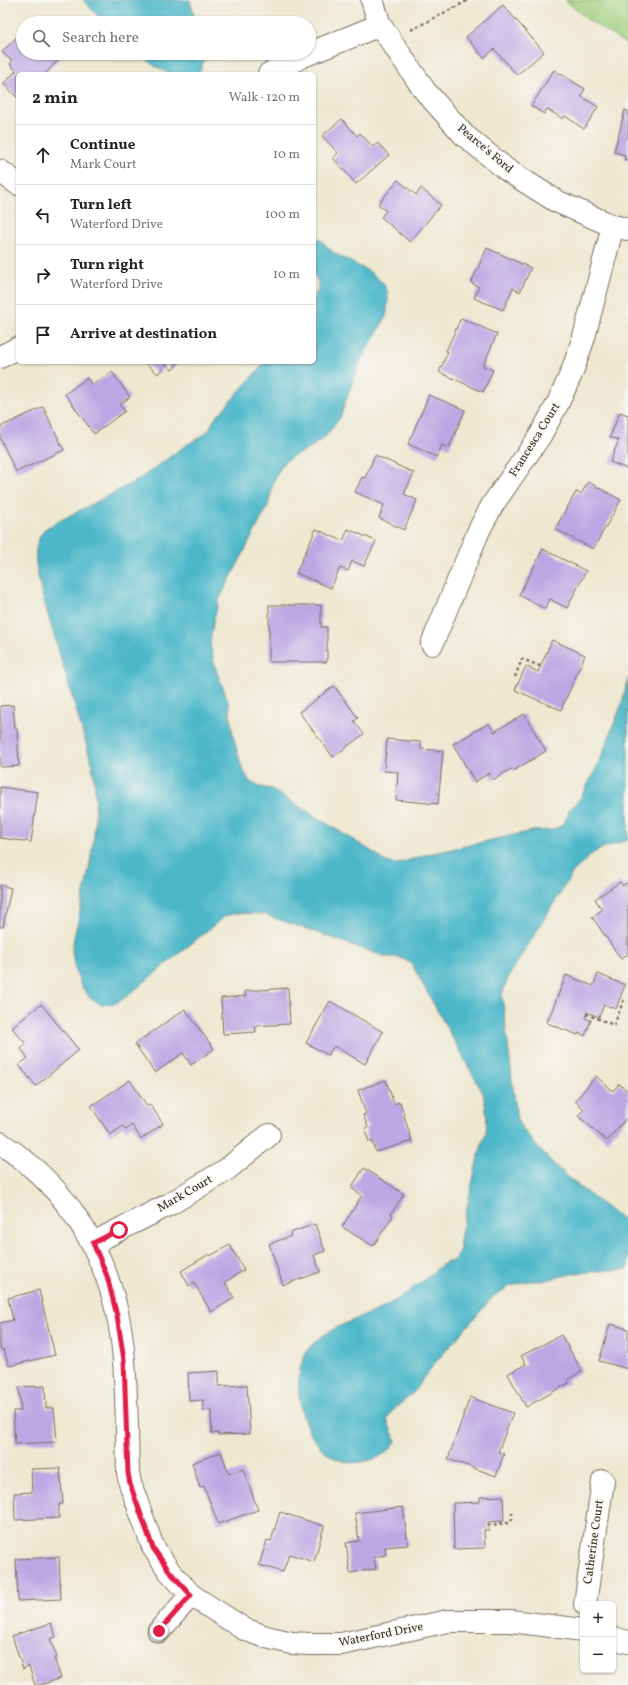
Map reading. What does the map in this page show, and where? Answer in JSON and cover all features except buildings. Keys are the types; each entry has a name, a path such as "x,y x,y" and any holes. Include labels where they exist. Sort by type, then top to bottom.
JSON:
{"street":[{"name":"Pearce's Ford","path":"372,0 380,25 425,91 464,135 507,170 556,201 621,227"},
{"path":"316,51 380,25"},
{"path":"273,72 295,60"},
{"path":"0,171 16,183"},
{"name":"Francesca Court","path":"432,644 479,530 493,504 540,436 558,403 572,372 621,227"},
{"path":"0,357 16,349"},
{"name":"Mark Court","path":"93,1243 170,1204 226,1170 269,1135"},
{"name":"Waterford Drive","path":"0,1143 46,1180 74,1211 93,1243 107,1276 117,1316 124,1360 128,1473 130,1484 153,1548 170,1572 191,1595 244,1629 266,1637 310,1644 341,1644 448,1621 511,1621 580,1627"},
{"name":"Catherine Court","path":"585,1601 603,1481"},
{"path":"159,1631 191,1595"},
{"path":"616,1639 628,1642"}],"path":[{"path":"406,32 469,0"},
{"path":"515,677 522,659 540,666"},
{"path":"586,1014 614,1025 624,999"},
{"path":"488,1525 509,1523 512,1518 512,1510"}],"green space":[{"path":"565,0 628,0 628,45 587,19"}],"water":[{"path":"83,0 190,0 194,16 98,16"},
{"path":"147,60 204,60 200,72 166,72"},
{"path":"316,236 334,253 370,272 383,283 388,293 388,303 386,317 360,361 340,418 325,437 307,450 293,456 283,463 274,480 268,506 219,600 213,623 210,644 214,664 229,704 233,736 242,768 250,782 260,787 271,789 376,854 386,862 397,864 425,855 532,831 553,830 562,825 568,816 569,810 580,799 599,763 622,703 628,678 628,840 605,847 593,853 573,872 509,976 502,994 517,1120 539,1149 567,1176 628,1223 628,1269 575,1273 542,1281 530,1281 510,1286 494,1296 434,1364 415,1391 392,1411 387,1420 396,1441 390,1449 380,1457 372,1460 349,1462 334,1457 321,1448 311,1435 304,1420 298,1386 303,1359 309,1348 317,1340 335,1328 392,1303 418,1285 442,1265 453,1261 460,1250 460,1239 478,1157 486,1133 487,1115 483,1093 411,963 399,957 386,957 263,914 236,913 225,916 126,997 116,1003 102,1004 94,1001 87,994 77,976 74,966 72,947 91,856 94,833 95,787 92,764 41,591 36,566 37,543 46,528 138,480 186,445 202,436 210,429 213,421 263,364 316,364 316,294 318,290 318,282 316,278"}],"route":[{"path":"119,1230 93,1243 107,1276 117,1316 124,1360 128,1473 130,1484 153,1548 170,1572 191,1595 159,1631"}]}
